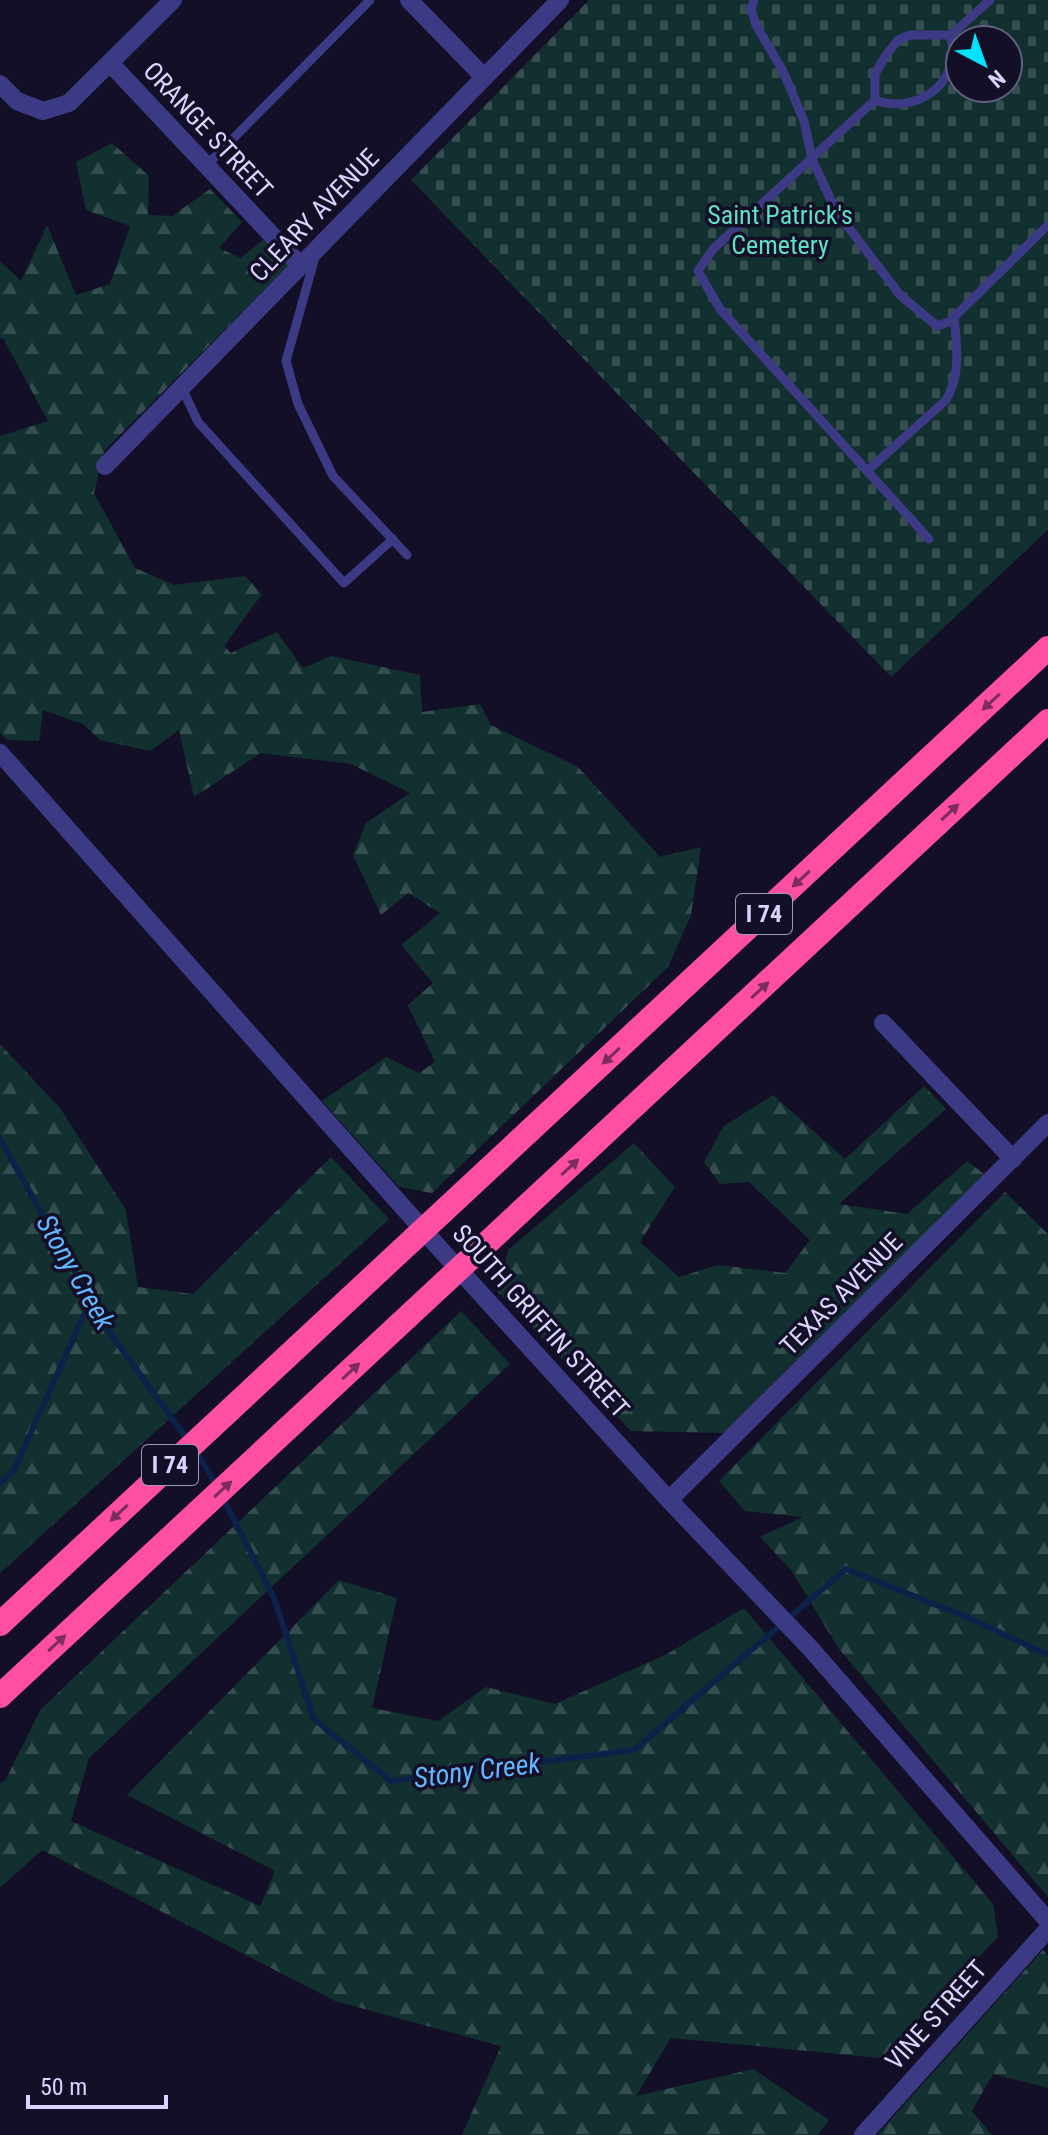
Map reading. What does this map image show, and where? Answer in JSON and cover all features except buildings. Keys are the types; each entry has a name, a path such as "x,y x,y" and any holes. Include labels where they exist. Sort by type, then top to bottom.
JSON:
{"highway":[{"name":"I 74","path":"0,1624 1048,648"},
{"name":"I 74","path":"0,1696 1048,721"}],"street":[{"path":"0,84 17,101 43,111 69,103 173,0"},
{"path":"409,0 484,77"},
{"name":"CLEARY AVENUE","path":"105,466 560,0"},
{"name":"ORANGE STREET","path":"110,63 301,266"},
{"name":"SOUTH GRIFFIN STREET","path":"0,753 430,1238 669,1500 777,1612 1048,1921"},
{"path":"883,1023 1013,1159"},
{"name":"TEXAS AVENUE","path":"669,1500 1048,1123"},
{"name":"VINE STREET","path":"863,2135 1048,1929"}],"lane":[{"path":"206,166 370,0"},
{"path":"754,0 751,9 756,25 783,71 804,121 812,159 836,211 900,295 937,326 954,317 1048,225"},
{"path":"963,24 990,0"},
{"path":"929,539 720,309 698,271 713,249 875,100 875,74 898,40 910,35 944,35"},
{"path":"875,100 888,105 926,98 944,77"},
{"path":"317,249 286,361 298,404 333,476 407,555"},
{"path":"867,471 946,400 953,388 958,354 954,317"},
{"path":"181,386 198,422 344,583 393,539"}],"green space":[{"name":"Saint Patrick's Cemetery","path":"589,0 1048,0 1048,530 891,677 411,180"},
{"path":"112,143 149,176 148,215 172,216 210,189 242,222 219,248 241,258 265,238 289,265 104,451 94,493 135,568 174,585 245,576 262,594 224,646 231,653 277,632 303,668 331,656 420,675 422,712 480,704 491,725 578,767 660,857 701,847 691,915 668,967 432,1193 399,1187 322,1101 386,1057 419,1073 435,1062 408,1005 433,983 401,945 440,913 408,893 381,915 353,855 366,823 410,793 351,764 261,753 194,797 179,730 150,751 100,740 83,724 43,710 39,741 7,740 0,732 0,436 48,421 3,338 0,339 0,261 21,281 47,225 76,295 110,284 130,226 86,210 76,162"},
{"path":"0,1044 60,1108 126,1210 138,1287 193,1294 331,1157 389,1219 0,1573"},
{"path":"924,1086 946,1109 839,1204 907,1214 967,1161 984,1174 725,1433 631,1431 498,1292 508,1250 634,1143 675,1187 640,1242 679,1277 718,1265 785,1273 810,1240 749,1182 720,1184 704,1162 724,1126 773,1095 845,1159"},
{"path":"1005,1192 1048,1234 1048,1897 839,1649 791,1570 760,1537 803,1517 745,1511 719,1481"},
{"path":"461,1311 510,1364 89,1758 71,1821 260,1906 275,1871 127,1795 339,1580 397,1598 372,1708 438,1721 486,1687 555,1704 667,1654 744,1608 993,1904 998,1937 881,2058 671,2038 636,2096 753,2069 829,2120 818,2135 462,2135 501,2046 335,2001 42,1850 0,1888 0,1783 5,1781 41,1709"},
{"path":"1043,1950 1048,1956 1048,2088 993,2074 972,2111 992,2135 877,2135"}],"waterway":[{"name":"Stony Creek","path":"0,1139 105,1326 189,1442"},
{"path":"0,1483 14,1470 91,1299"},
{"name":"Stony Creek","path":"196,1452 217,1486"},
{"name":"Stony Creek","path":"222,1496 274,1598 314,1719 391,1781 634,1750 846,1569 969,1618 1048,1655"}]}
